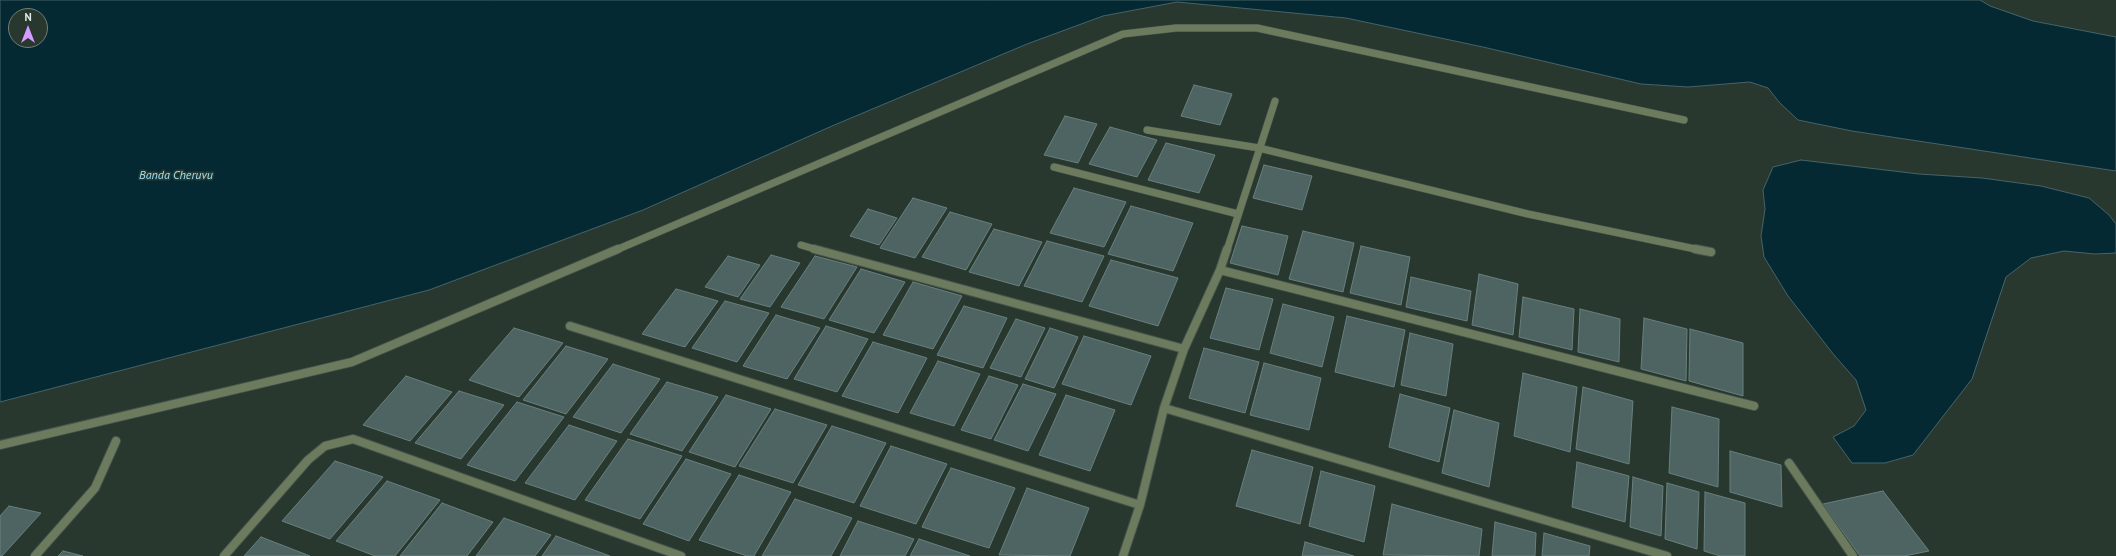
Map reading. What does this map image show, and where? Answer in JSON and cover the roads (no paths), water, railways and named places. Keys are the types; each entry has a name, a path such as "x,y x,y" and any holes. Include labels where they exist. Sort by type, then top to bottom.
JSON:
{"street":[{"path":"0,445 352,362 1123,34 1176,28 1257,28 1684,120"},
{"path":"1123,556 1140,505 1164,408 1184,349 1220,270 1275,101"},
{"path":"1147,130 1259,148 1528,214 1711,252"},
{"path":"1054,167 1238,214"},
{"path":"801,245 1184,349"},
{"path":"1220,270 1754,406"},
{"path":"570,326 1140,505"},
{"path":"1164,408 1667,556"},
{"path":"224,556 308,460 325,446 353,439 681,556"},
{"path":"35,556 95,488 116,441"},
{"path":"1789,463 1853,556"}],"water":[{"name":"Banda Cheruvu","path":"0,0 1980,0 1990,6 2033,21 2116,37 2116,171 1852,131 1798,120 1779,102 1768,88 1750,82 1688,87 1641,84 1483,47 1346,18 1177,2 1103,16 1027,44 832,126 643,210 429,290 0,402"},
{"path":"1801,160 1919,174 1982,178 2041,186 2089,198 2109,215 2116,224 2116,253 2095,254 2064,251 2031,258 2006,277 1972,379 1913,455 1885,463 1852,463 1833,437 1854,426 1866,410 1856,380 1834,355 1788,296 1764,257 1761,236 1765,209 1763,190 1773,167"}]}
